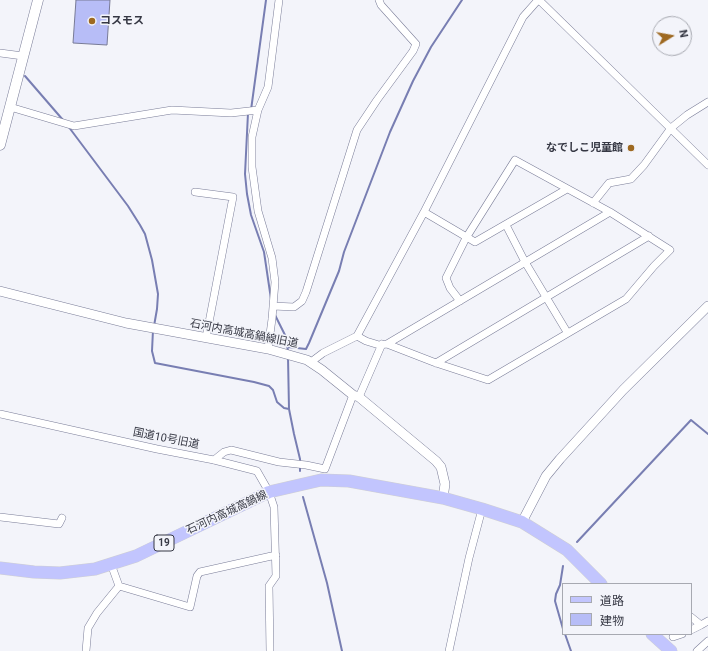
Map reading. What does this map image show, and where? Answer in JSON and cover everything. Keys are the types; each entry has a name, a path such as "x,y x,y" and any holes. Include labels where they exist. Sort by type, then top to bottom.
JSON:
{"main road":[{"path":"0,145 38,0"},
{"name":"石河内高城高鍋線","path":"0,568 60,573 95,569 136,556 269,492 328,480 349,481 444,498 522,522 567,550 601,583"},
{"path":"653,635 671,651"}],"street":[{"path":"268,349 274,282 272,258 258,211 252,167 252,137 258,110 268,87 279,0"},
{"path":"273,306 294,307 302,301 356,130 413,51 416,44 381,5 379,0"},
{"path":"311,362 323,353 357,336 424,212 523,17 539,0 708,165"},
{"path":"0,53 23,56"},
{"path":"593,204 609,183 630,179 644,165 670,128 708,102"},
{"path":"10,106 74,126 172,110 231,113 258,110"},
{"path":"384,344 488,380 567,332 626,299 654,266 670,250 610,212 515,160 466,238 446,278 450,288 460,301"},
{"path":"424,212 475,242 567,189"},
{"path":"194,192 233,198 206,338"},
{"path":"357,336 366,341 379,345 384,344 610,212"},
{"path":"506,224 525,262 567,332"},
{"path":"436,363 649,236"},
{"name":"石河内高城高鍋線旧道","path":"0,291 126,323 268,349 300,357 311,362 356,396 436,461 441,467 445,484 444,498"},
{"path":"522,522 546,476 560,459 622,390 708,306"},
{"path":"214,460 224,452 230,450 280,462 295,463 325,469 356,396 384,344"},
{"name":"国道10号旧道","path":"0,414 157,450 214,460 257,471 269,492 274,507 276,576 269,586 270,651"},
{"path":"449,651 469,558 482,509"},
{"path":"0,517 59,524 62,518"},
{"path":"119,586 190,607 197,576 200,572 276,555"},
{"path":"111,564 119,586"},
{"path":"86,651 88,628 97,613 119,586"},
{"path":"692,618 701,625"},
{"path":"692,630 708,621"},
{"path":"673,637 679,635"},
{"path":"697,651 708,641"}],"building":[{"name":"コスモス","path":"76,0 110,0 107,45 73,43"}],"waterway":[{"path":"251,110 266,0"},
{"path":"288,347 306,349 339,271 344,252 390,132 413,81 431,47 462,0"},
{"path":"25,76 63,120"},
{"path":"248,113 245,174 247,194 251,215 264,252 271,299"},
{"path":"68,126 128,206 145,234 152,260 158,294 154,326"},
{"path":"275,315 286,337 288,352"},
{"path":"153,330 152,351 155,363 269,386 273,390 277,402 284,408 289,409"},
{"path":"288,357 289,409 300,459 300,471"},
{"path":"577,542 691,420 708,434"},
{"path":"303,497 327,583 342,651"},
{"path":"562,626 555,601 560,585 563,566"},
{"path":"565,635 571,651"}],"place":[{"name":"コスモス","path":"92,21"},
{"name":"なでしこ児童館","path":"631,148"}]}
